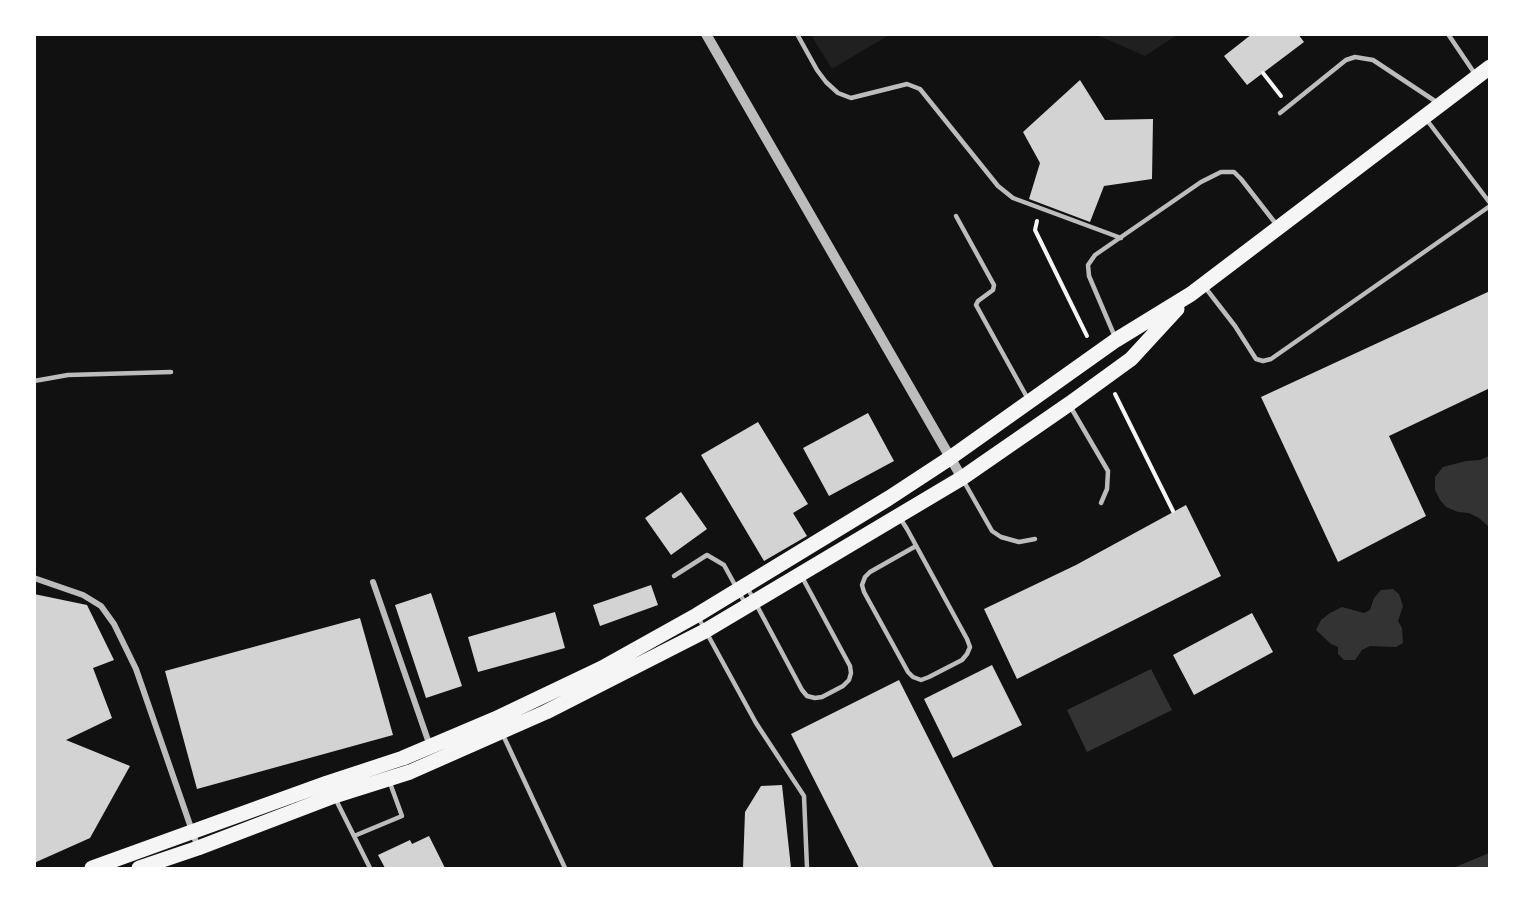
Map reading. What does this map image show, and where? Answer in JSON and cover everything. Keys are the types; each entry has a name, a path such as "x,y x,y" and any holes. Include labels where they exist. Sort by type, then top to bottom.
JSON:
{"main road":[{"path":"605,674 889,498 950,458 1116,340 1197,290 1278,226 1490,67"},
{"path":"92,868 192,833 331,789 388,779 433,754 605,674 705,631 962,478 1069,404 1131,359 1197,290"},
{"path":"139,868 198,848 403,758 433,754"}],"street":[{"path":"706,34 962,478"},
{"path":"34,578 83,595 101,606 114,624 136,669 198,848"},
{"path":"373,582 433,754"}],"lane":[{"path":"797,34 817,70 838,93 851,98 907,84 920,89 998,186 1013,198 1121,238"},
{"path":"1448,34 1476,76"},
{"path":"1280,113 1346,60 1355,57 1373,60 1440,104"},
{"path":"1197,290 1234,326 1256,359 1263,361 1271,359 1490,204 1424,117"},
{"path":"1116,340 1089,276 1088,265 1095,255 1201,182 1221,172 1234,172 1278,226"},
{"path":"956,216 994,285 993,290 976,305 1030,401"},
{"path":"34,381 68,375 171,372"},
{"path":"1069,404 1108,471 1107,489 1101,502"},
{"path":"962,478 992,531 1001,537 1019,542 1035,539"},
{"path":"899,516 916,546 968,639 970,647 962,660 921,680 908,672 862,585 864,577 870,572 916,546"},
{"path":"674,576 707,555 724,565 742,588 802,690 807,696 815,698 822,697 843,686 849,681 851,673 801,575"},
{"path":"742,588 751,605"},
{"path":"697,615 756,723 804,796 807,868"},
{"path":"499,725 564,868"},
{"path":"354,836 402,816 388,779"},
{"path":"331,789 370,868"}],"path":[{"path":"1263,73 1280,94"}],"shaded area":[{"path":"1177,34 1145,56 1097,35"},
{"path":"811,35 889,35 832,69"},
{"path":"1489,456 1489,527 1469,513 1458,512 1446,507 1435,490 1435,477 1443,467"},
{"path":"1393,589 1399,594 1403,606 1398,621 1402,628 1403,643 1396,647 1370,646 1362,650 1355,660 1344,660 1338,654 1338,647 1331,644 1316,630 1321,620 1330,613 1342,607 1364,613 1370,610 1374,598 1381,590"},
{"path":"1151,669 1172,710 1087,752 1067,710"},
{"path":"1489,853 1489,868 1453,868"}],"building":[{"path":"1252,34 1298,34 1304,42 1247,85 1224,56"},
{"path":"1080,80 1105,120 1153,119 1152,179 1104,186 1090,222 1029,199 1040,163 1023,132"},
{"path":"1490,291 1490,388 1389,436 1426,516 1338,562 1261,397"},
{"path":"868,413 894,461 829,496 803,448"},
{"path":"758,422 808,504 793,513 807,536 764,561 701,455"},
{"path":"681,492 707,529 671,555 645,518"},
{"path":"1186,505 1221,576 1017,679 984,609 1076,565"},
{"path":"651,585 658,605 600,626 593,605"},
{"path":"431,593 462,686 426,698 395,605"},
{"path":"34,594 87,605 114,660 93,668 112,718 66,740 130,766 90,838 34,863"},
{"path":"555,612 565,648 478,672 468,637"},
{"path":"1252,613 1273,652 1194,695 1173,655"},
{"path":"360,618 393,735 197,789 165,671"},
{"path":"992,665 1022,725 953,758 924,699"},
{"path":"899,680 994,868 859,868 791,734"},
{"path":"782,785 791,868 743,868 745,812 761,786"},
{"path":"429,836 445,868 385,868 378,855 410,840 412,844"}]}
